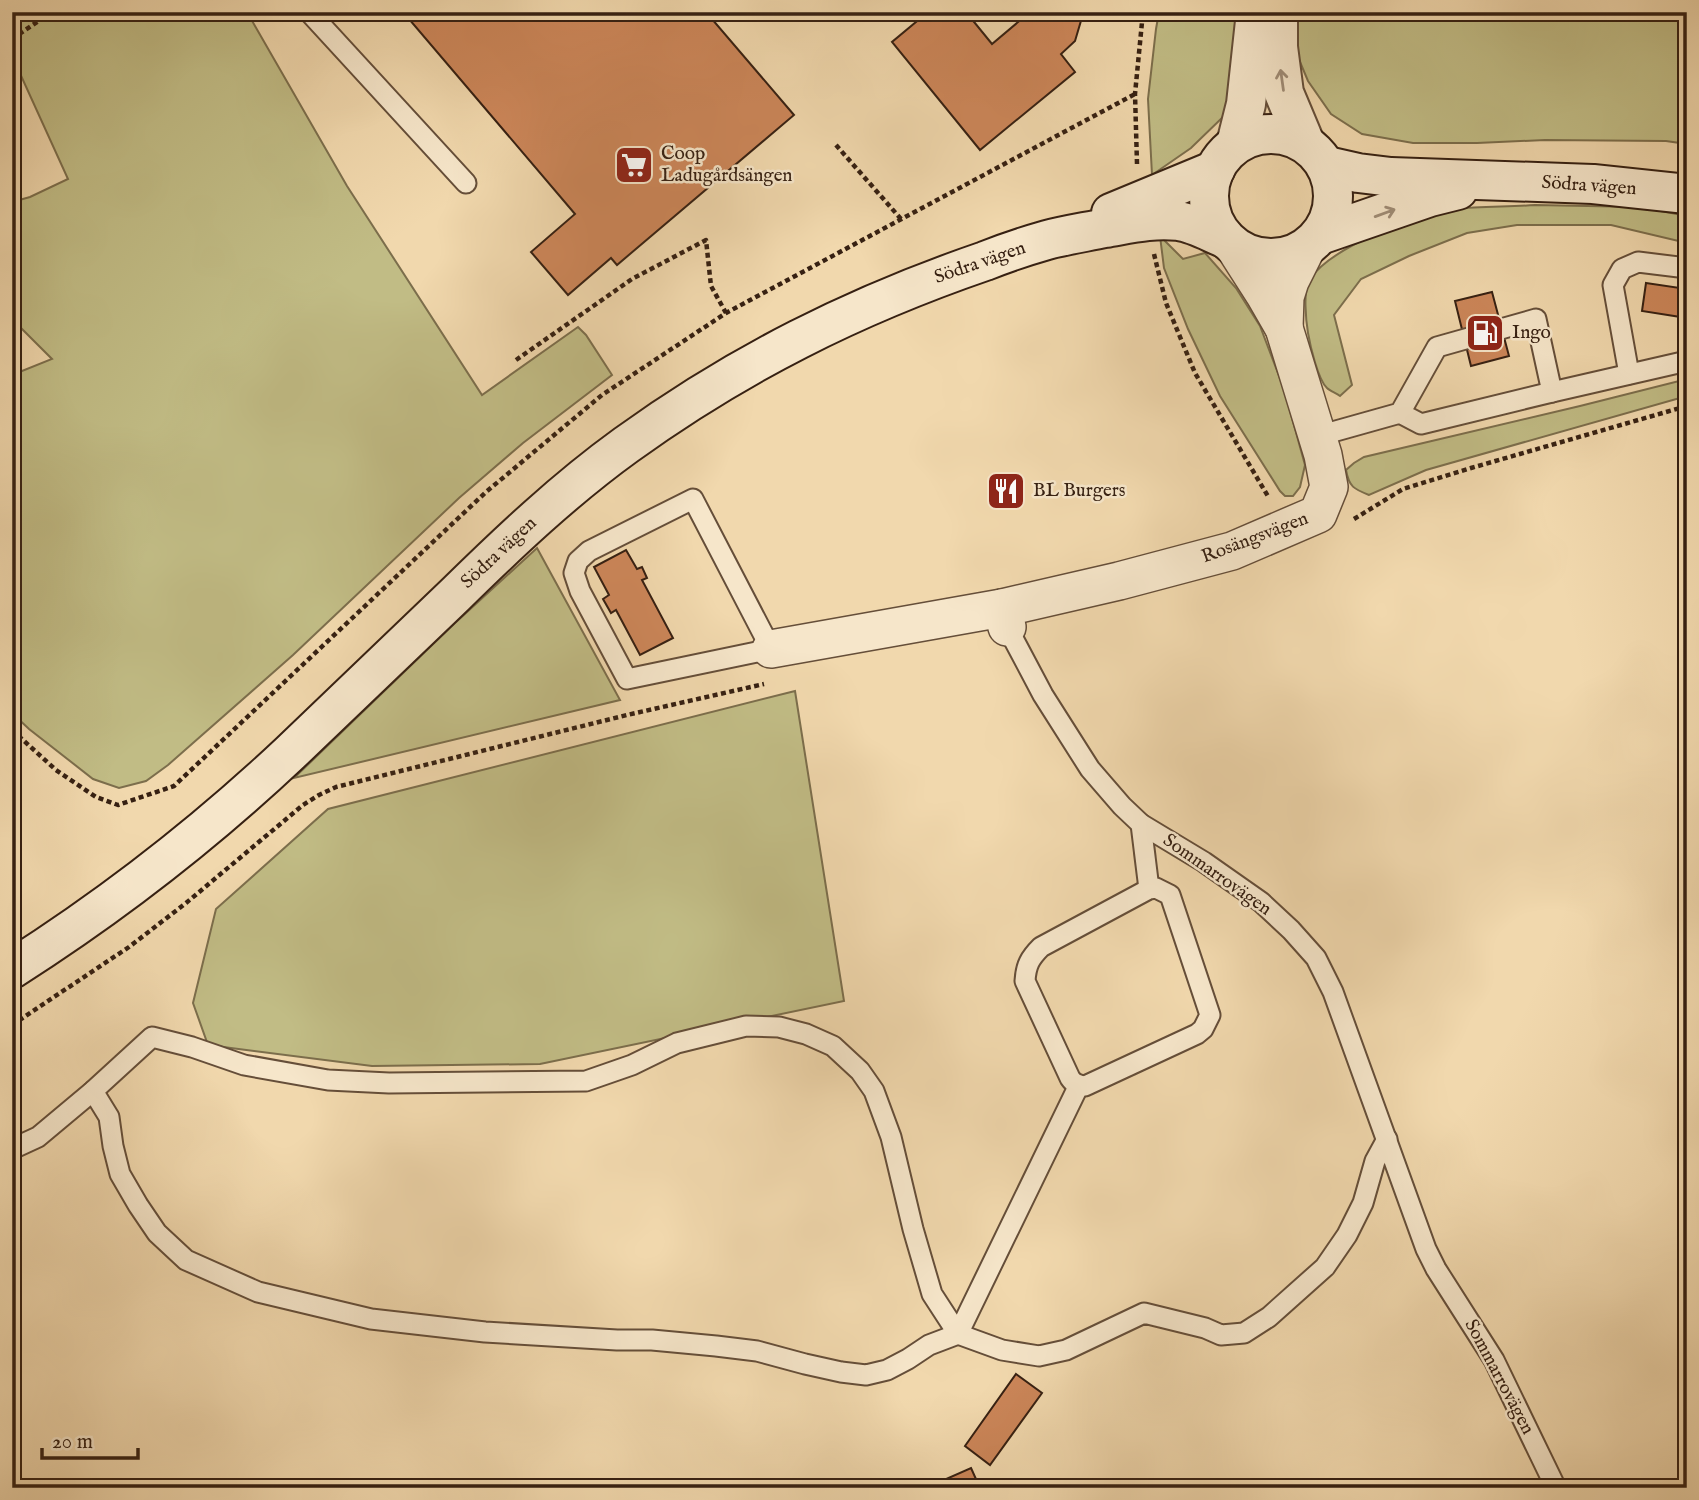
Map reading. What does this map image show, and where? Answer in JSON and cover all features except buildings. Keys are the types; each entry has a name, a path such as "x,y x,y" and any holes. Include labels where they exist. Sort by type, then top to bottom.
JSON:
{"main road":[{"path":"1256,12 1246,104 1225,157 1210,184 1210,208 1218,228 1229,242 1246,253 1280,258 1292,255 1314,241 1329,221 1334,201 1333,183 1284,93 1278,47 1278,12"},
{"path":"1225,157 1249,138 1267,133 1288,135 1316,155"},
{"name":"Södra vägen","path":"1316,155 1358,173 1391,177 1593,184 1687,194"},
{"name":"Södra vägen","path":"12,969 100,910 191,839 287,756 511,540 624,446 682,407 734,373 842,317 898,292 1051,239 1225,157"},
{"name":"Södra vägen","path":"1314,241 1430,197 1490,181"},
{"name":"Södra vägen","path":"1051,239 1160,220 1183,222 1229,242"}],"street":[{"name":"Rosängsvägen","path":"1284,328 1285,297 1290,281 1314,241"},
{"name":"Rosängsvägen","path":"1004,618 1119,581 1232,551 1318,514 1329,487 1318,436 1284,328 1229,242"},
{"path":"774,665 1004,618"}],"lane":[{"path":"309,12 466,183"},
{"path":"1629,374 1613,285 1622,269 1638,262 1687,268"},
{"path":"1400,413 1437,346 1536,319 1552,392"},
{"path":"1318,436 1400,413 1421,424 1687,360"},
{"path":"694,499 774,665 627,679 580,592 574,573 578,561 589,551 694,499"},
{"name":"Sommarrovägen","path":"1004,618 1043,695 1090,769 1122,806 1141,824 1204,862 1261,902 1316,958 1333,992 1426,1249 1494,1360 1556,1488"},
{"path":"1141,824 1149,889"},
{"path":"1156,888 1170,895 1210,1015 1208,1022 1197,1034 1085,1086 1079,1085 1073,1083 1070,1078 1025,981 1026,968 1031,957 1041,947 1149,889 1156,888"},
{"path":"12,1149 38,1138 152,1037 244,1065 328,1080 389,1083 586,1081 632,1065 677,1043 746,1026 779,1027 806,1034 833,1046 860,1071 874,1091 891,1137 932,1294 958,1334 1002,1350 1040,1356 1066,1350 1144,1313 1205,1328 1221,1335 1244,1333 1269,1317 1325,1267 1348,1235 1363,1203 1375,1161 1387,1139"},
{"path":"93,1091 109,1117 120,1174 157,1233 186,1260 258,1292 371,1319 485,1332 652,1340 716,1346 757,1351 841,1372 866,1375 887,1370 929,1345 958,1334 1079,1085"}],"path":[{"path":"12,39 51,12"},
{"path":"1138,171 1135,94 1143,12"},
{"path":"835,145 901,219"},
{"path":"516,360 632,279 706,240 711,286 726,313"},
{"path":"1152,244 1166,303 1195,373 1271,500"},
{"path":"12,476 15,494 12,505"},
{"path":"12,1025 129,947 219,877 303,805 319,795 336,787 626,715 774,665"}],"shaded area":[{"path":"12,12 247,12 347,186 482,395 578,327 612,375 523,443 459,498 293,655 168,765 146,781 119,788 93,779 12,713 12,375 52,359 12,319 12,278 15,276 12,269 12,202 30,197 68,179 18,69 12,71"},
{"path":"1159,12 1243,12 1225,115 1191,148 1152,175 1148,99"},
{"path":"1298,12 1687,12 1687,144 1666,141 1545,140 1413,143 1362,134 1331,114 1308,81 1295,50"},
{"path":"1475,207 1640,207 1687,216 1687,243 1611,225 1517,225 1467,233 1409,256 1361,279 1334,315 1352,385 1340,396 1327,388 1315,362 1306,314 1307,285 1320,268 1355,244 1376,234 1438,212"},
{"path":"1160,236 1183,259 1205,253 1236,288 1260,326 1284,389 1305,465 1300,487 1293,496 1285,496 1280,491 1220,396 1188,329 1164,268"},
{"path":"1687,379 1687,396 1426,470 1369,495 1353,487 1347,476 1346,470 1364,457"},
{"path":"537,548 620,700 294,778 455,623"},
{"path":"795,691 844,1001 540,1064 372,1066 208,1045 193,1003 216,909 328,809"}],"place":[{"name":"Coop Ladugårdsängen","path":"634,165"},
{"name":"Ingo","path":"1485,333"},
{"name":"BL Burgers","path":"1006,491"}]}
